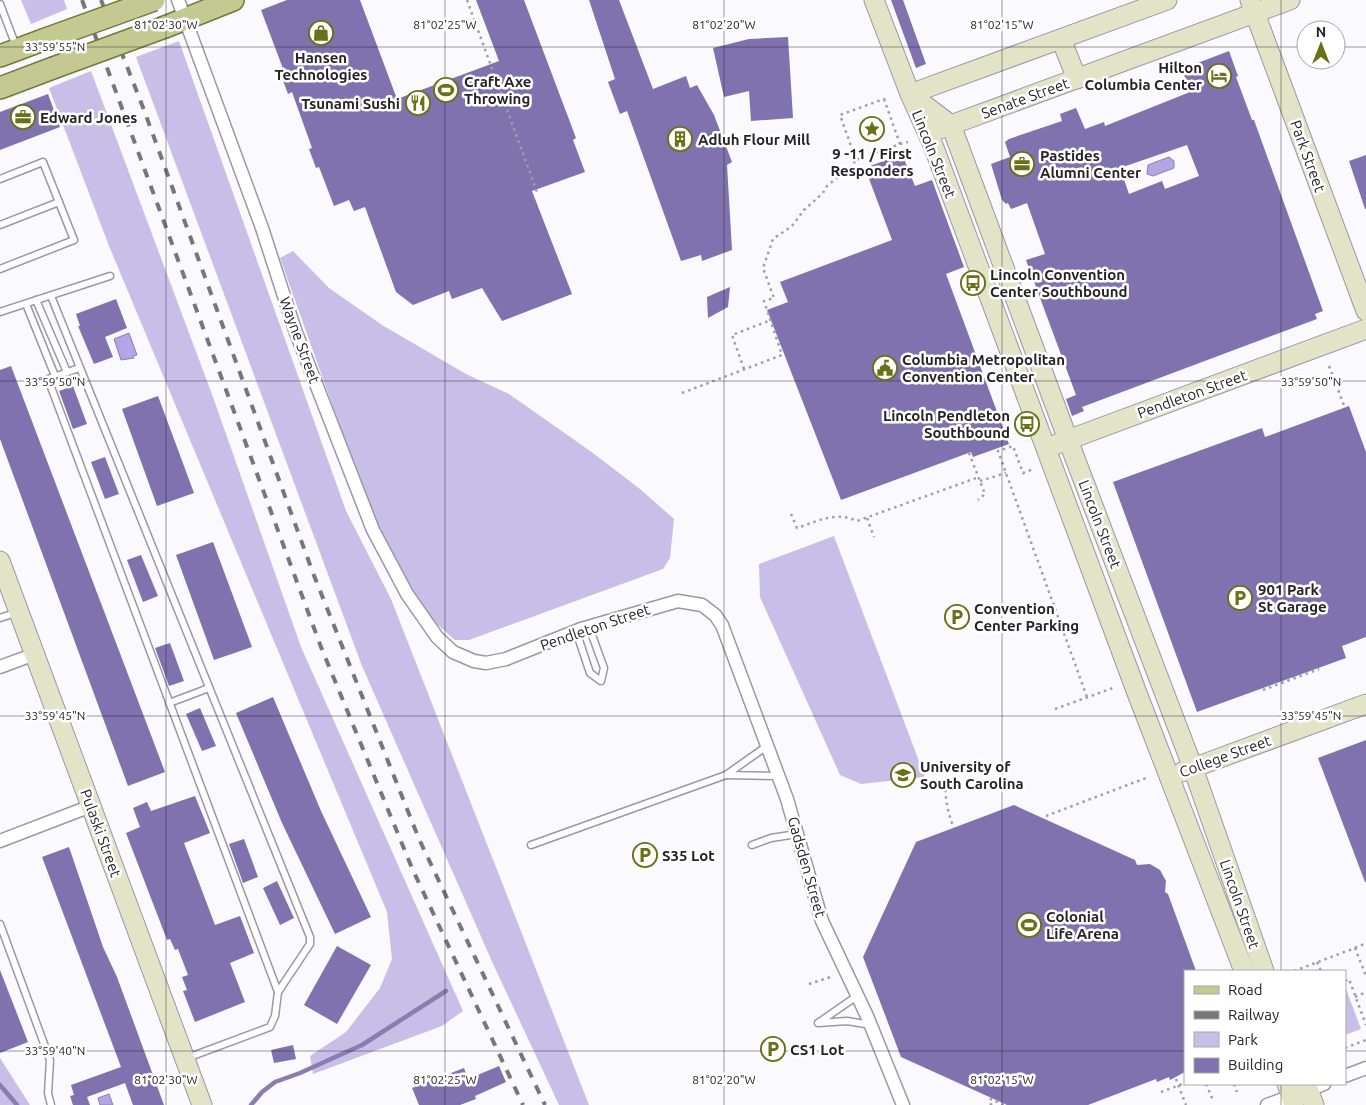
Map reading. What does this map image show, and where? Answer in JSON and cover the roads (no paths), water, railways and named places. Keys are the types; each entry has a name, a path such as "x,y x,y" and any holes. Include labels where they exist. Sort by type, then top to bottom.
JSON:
{"main road":[{"path":"9,53 154,0"},
{"path":"0,88 165,27 182,9 232,0"}],"street":[{"name":"Lincoln Street","path":"874,0 910,94 928,133 1169,777 1244,970"},
{"path":"910,94 1167,0"},
{"name":"Senate Street","path":"928,133 1077,79 1252,7 1290,0"},
{"name":"Park Street","path":"1252,7 1366,311"},
{"name":"Wayne Street","path":"182,9 262,228 296,330 372,530 407,594 426,624 442,643 463,657"},
{"path":"1061,39 1077,79"},
{"name":"Lincoln Street","path":"910,94 951,125 1193,768 1264,970"},
{"name":"Pendleton Street","path":"1046,448 1366,329"},
{"name":"Pulaski Street","path":"0,560 202,1105"},
{"name":"Pendleton Street","path":"463,657 486,663 496,662 589,626 678,601 702,606 715,615 722,625"},
{"name":"Gadsden Street","path":"722,625 778,776 822,921 871,1025 903,1105"},
{"path":"0,667 35,654"},
{"name":"College Street","path":"1169,777 1366,704"},
{"path":"0,841 91,806"},
{"path":"1346,1076 1366,1068"},
{"path":"1266,1105 1303,1092"}],"lane":[{"path":"0,5 9,53"},
{"path":"0,179 43,162 74,240 0,269"},
{"path":"0,225 59,202"},
{"path":"0,312 110,276"},
{"path":"51,296 310,936 310,944 278,992 275,1016 270,1027 185,1059"},
{"path":"36,300 67,372"},
{"path":"26,304 56,376"},
{"path":"79,368 48,379 278,992"},
{"path":"0,618 19,612"},
{"path":"576,631 590,673 601,681 604,668 589,626"},
{"path":"170,703 209,688"},
{"path":"532,845 726,775 767,746"},
{"path":"726,775 778,776"},
{"path":"752,845 771,838 797,834"},
{"path":"0,924 50,1060 48,1093 51,1105"},
{"path":"857,996 818,1023 847,1021 871,1025"}],"waterway":[{"path":"251,1105 262,1092 275,1082 300,1073 362,1045 446,991"},
{"path":"0,1085 17,1105"}],"railway":[{"path":"82,0 321,647 412,868 523,1105"},
{"path":"101,0 144,110 313,573 419,839 545,1105"}],"place":[{"name":"Hansen Technologies","path":"321,33"},
{"name":"Hilton Columbia Center","path":"1219,76"},
{"name":"Craft Axe Throwing","path":"446,90"},
{"name":"Tsunami Sushi","path":"418,103"},
{"name":"Edward Jones","path":"23,117"},
{"name":"9 -11 / First Responders","path":"872,129"},
{"name":"Adluh Flour Mill","path":"680,139"},
{"name":"Pastides Alumni Center","path":"1022,164"},
{"name":"Lincoln Convention Center Southbound","path":"973,283"},
{"name":"Columbia Metropolitan Convention Center","path":"885,368"},
{"name":"Lincoln Pendleton Southbound","path":"1027,424"},
{"name":"901 Park St Garage","path":"1240,598"},
{"name":"Convention Center Parking","path":"957,617"},
{"name":"University of South Carolina","path":"903,775"},
{"name":"S35 Lot","path":"645,855"},
{"name":"Colonial Life Arena","path":"1029,925"},
{"name":"CS1 Lot","path":"773,1049"}]}
